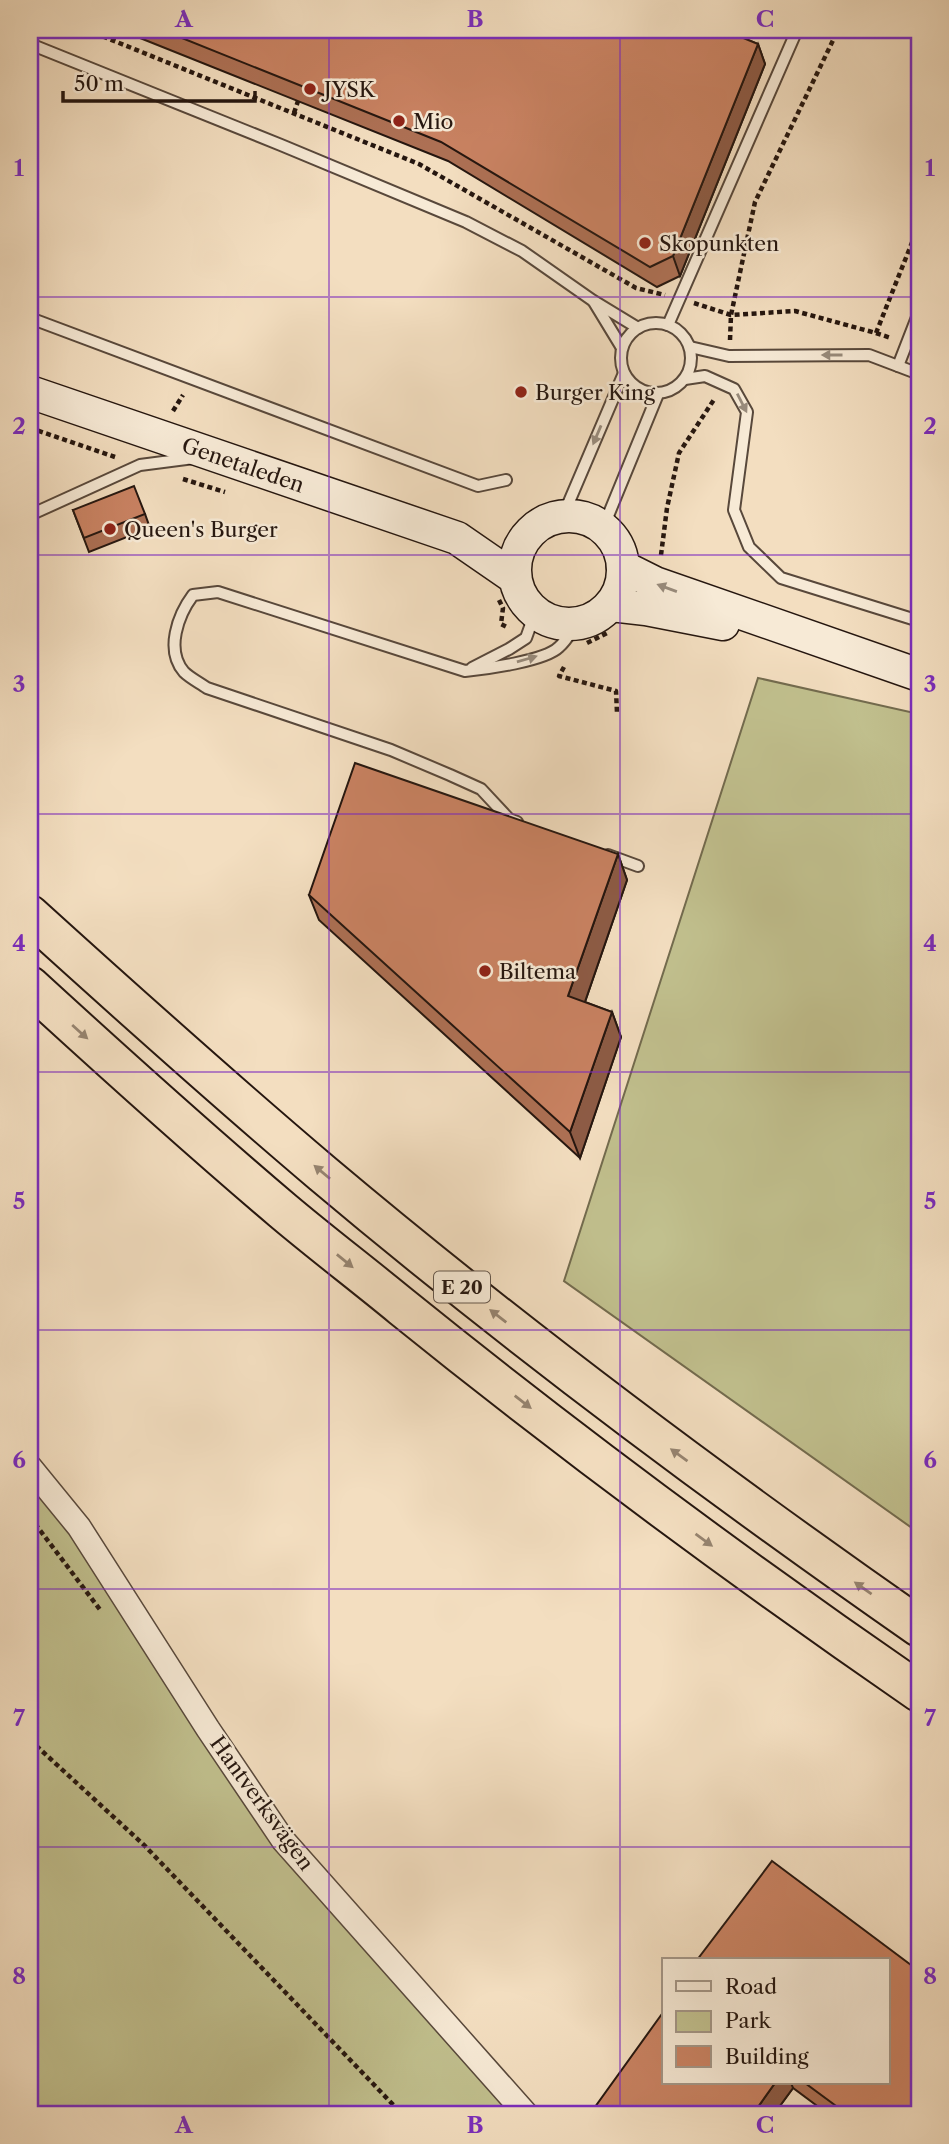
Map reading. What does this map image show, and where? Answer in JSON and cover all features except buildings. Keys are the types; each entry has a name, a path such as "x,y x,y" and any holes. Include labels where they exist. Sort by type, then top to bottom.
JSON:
{"highway":[{"name":"E 20","path":"30,915 187,1057 324,1175 489,1309 651,1435 919,1627"},
{"name":"E 20","path":"30,986 284,1211 460,1353 627,1483 786,1600 919,1692"}],"main road":[{"name":"Genetaleden","path":"30,392 457,538 515,578 521,596 535,613"},
{"path":"535,613 553,623 576,625 595,618 611,605 621,586 623,567 617,545 603,528 584,518 564,516"},
{"name":"Genetaleden","path":"457,538 528,535 543,522 564,516"},
{"path":"515,578 517,555 528,535"},
{"path":"623,567 655,583 919,676"},
{"path":"611,605 646,609 824,643"}],"street":[{"name":"Hantverksvägen","path":"30,1467 79,1527 208,1729 283,1840 526,2114"}],"lane":[{"path":"668,325 797,30"},
{"path":"30,44 466,222 531,257 592,300 638,328"},
{"path":"592,300 622,348"},
{"path":"898,366 919,312"},
{"path":"30,318 478,486 506,480"},
{"path":"647,324 668,325 685,337 690,347 690,369 678,386 658,394 638,388 624,373 622,348 631,333 638,328 647,324"},
{"path":"690,347 729,356 869,355 919,374"},
{"path":"564,516 624,373"},
{"path":"685,379 705,376 734,389 747,412 734,510 749,547 781,578 919,621"},
{"path":"603,528 658,394"},
{"path":"30,515 140,465 215,456"},
{"path":"534,829 509,820 481,789 450,775 391,750 207,688 184,671 174,652 181,611 193,595 218,592 465,671 497,668 558,648 576,625"},
{"path":"465,671 526,638 535,613"},
{"path":"593,850 638,866"}],"path":[{"path":"87,30 419,164 636,288 731,315 795,311 876,333 919,225"},
{"path":"731,315 755,202 838,30"},
{"path":"294,113 298,101"},
{"path":"158,436 193,379"},
{"path":"559,676 615,691 617,713"},
{"path":"30,1740 144,1845 402,2114"}],"green space":[{"path":"758,678 919,714 919,1533 564,1281"},
{"path":"30,1484 79,1527 283,1840 526,2114 30,2114"}],"place":[{"name":"JYSK","path":"310,89"},
{"name":"Mio","path":"399,121"},
{"name":"Skopunkten","path":"645,243"},
{"name":"Burger King","path":"521,392"},
{"name":"Queen's Burger","path":"110,529"},
{"name":"Biltema","path":"485,971"}]}
